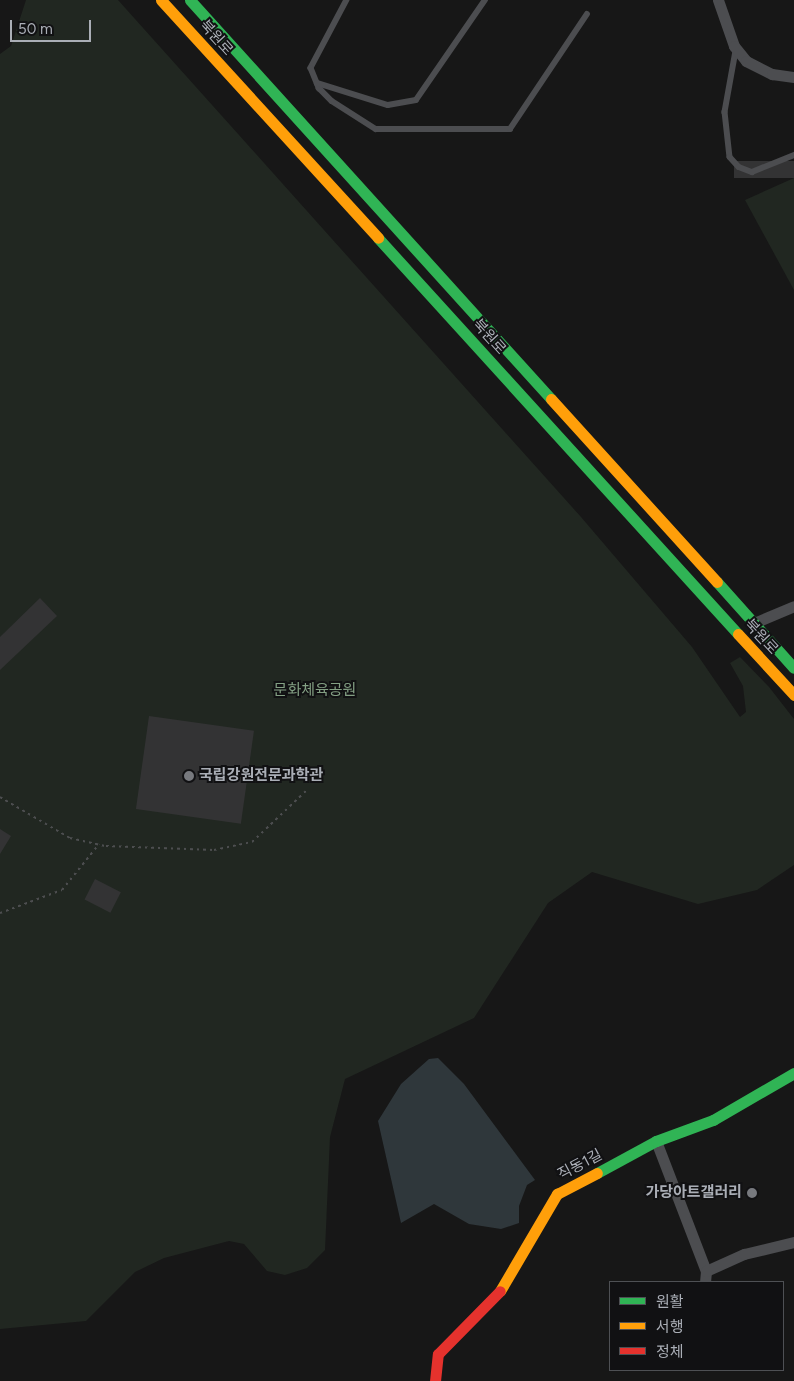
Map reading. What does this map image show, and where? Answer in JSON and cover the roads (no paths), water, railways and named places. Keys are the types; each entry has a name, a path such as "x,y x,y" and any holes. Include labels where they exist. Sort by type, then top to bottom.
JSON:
{"street":[{"name":"북원로","path":"161,0 794,695"},
{"name":"북원로","path":"190,0 794,668"},
{"path":"718,0 736,49 746,60 772,74 794,77"},
{"path":"754,623 794,606"},
{"name":"직동1길","path":"435,1381 438,1354 499,1293 557,1194 656,1141 713,1120 794,1073"},
{"path":"656,1141 706,1277 744,1254 794,1242"}],"lane":[{"path":"347,0 310,68 317,83 332,102 376,129 510,129 587,14"},
{"path":"317,83 388,105 416,100 485,0"},
{"path":"736,49 725,112 730,157 738,167 752,172 794,155"}],"place":[{"name":"국립강원전문과학관","path":"189,776"},
{"name":"가당아트갤러리","path":"752,1193"}],"park label":[{"name":"문화체육공원","path":"315,691"}]}
